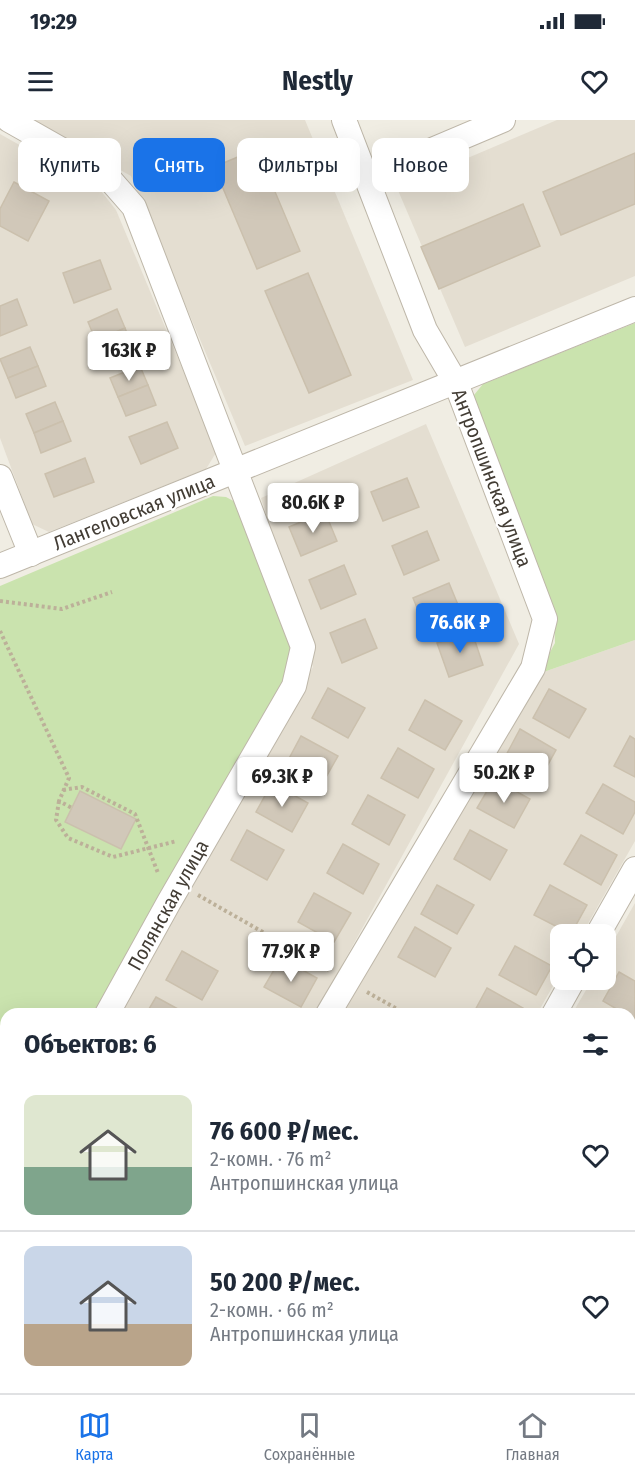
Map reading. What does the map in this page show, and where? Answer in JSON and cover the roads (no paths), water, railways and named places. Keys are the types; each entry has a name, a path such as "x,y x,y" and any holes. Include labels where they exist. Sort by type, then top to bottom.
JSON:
{"street":[{"name":"Полянская улица","path":"9,120 106,175 134,207 303,647 294,686 110,1008"},
{"name":"Антропшинская улица","path":"331,1008 533,668 545,619 456,383 425,330 344,120"},
{"path":"366,178 503,120"},
{"name":"Лангеловская улица","path":"0,566 635,309"},
{"path":"0,477 31,554"},
{"path":"604,924 635,869"},
{"path":"557,1008 567,990"}]}
